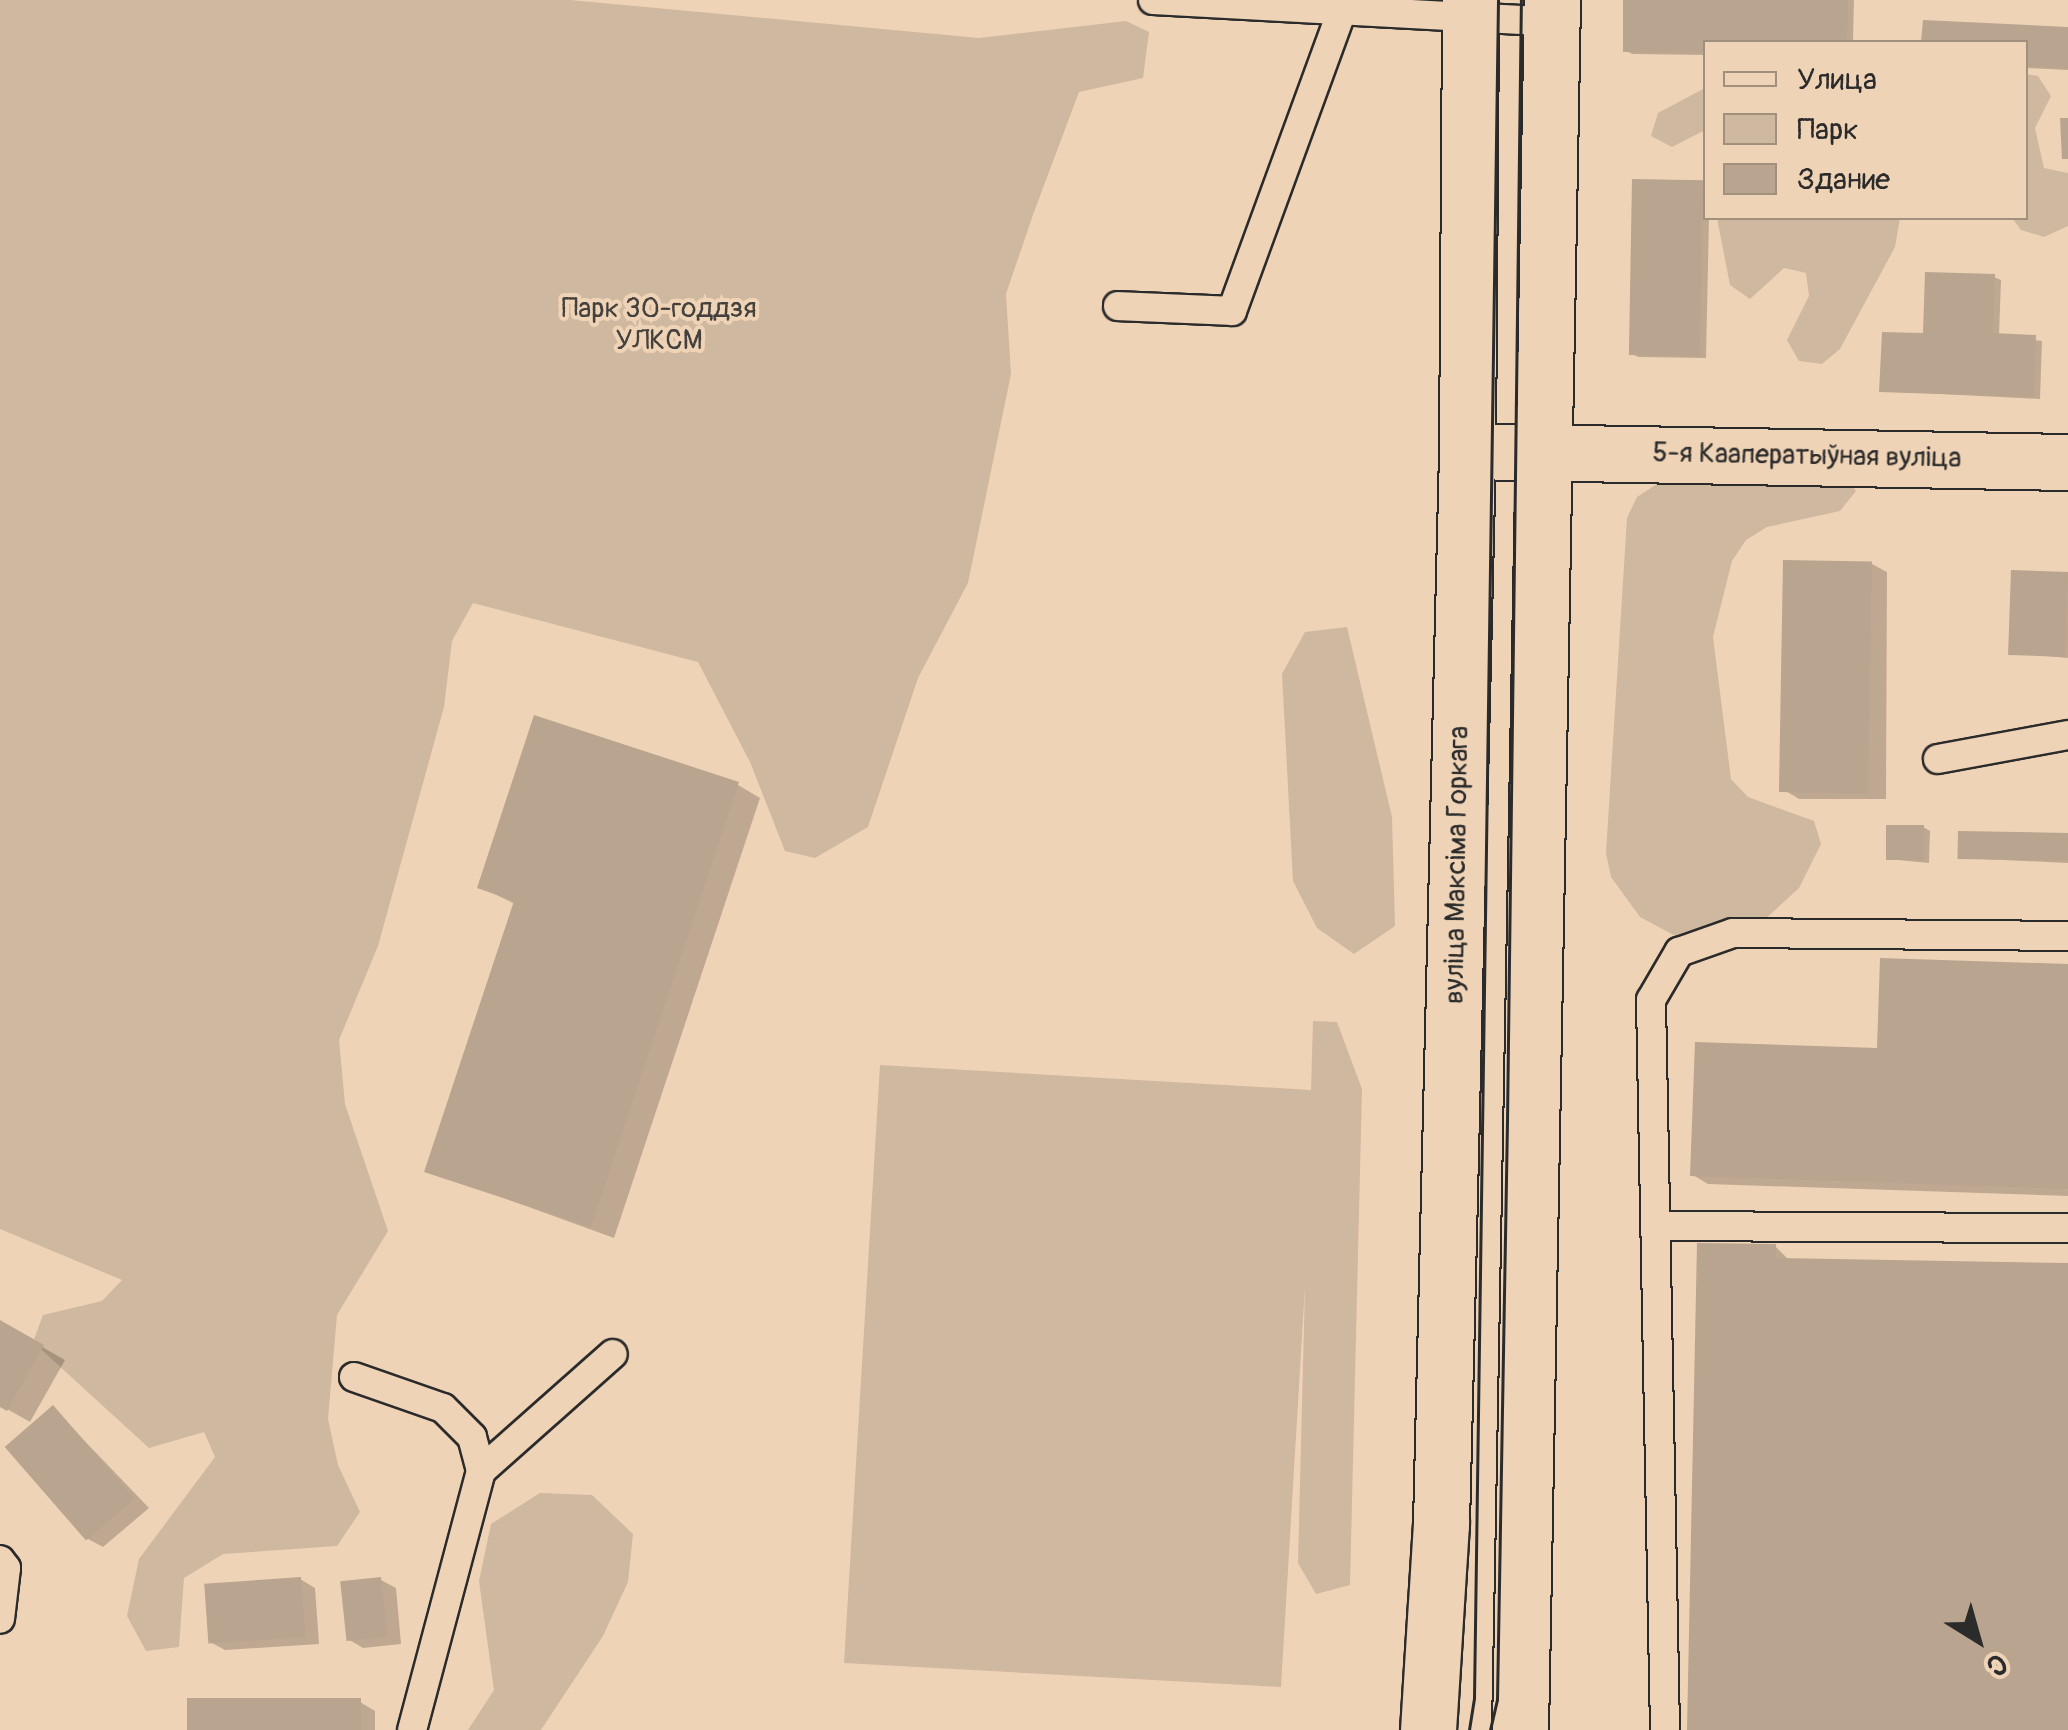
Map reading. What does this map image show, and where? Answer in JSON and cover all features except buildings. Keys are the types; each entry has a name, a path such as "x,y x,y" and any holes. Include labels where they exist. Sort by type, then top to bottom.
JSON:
{"main road":[{"name":"вуліца Максіма Горкага","path":"1428,1730 1442,1524 1467,451 1469,8"},
{"path":"1520,1730 1552,11"},
{"name":"5-я Кааператыўная вуліца","path":"1467,451 2068,462"}],"lane":[{"path":"1152,0 1342,10 1552,11"},
{"path":"1118,306 1232,311 1342,10"},
{"path":"1938,759 2068,735"},
{"path":"1664,1730 1650,1000 1679,952 1733,933 2068,936"},
{"path":"1656,1226 2068,1228"},
{"path":"481,1471 612,1354"},
{"path":"354,1376 443,1408 472,1437 481,1471 412,1730"},
{"path":"0,1560 6,1568 0,1618"}],"green space":[{"name":"Парк 30-годдзя УЛКСМ","path":"0,0 570,0 979,38 1126,21 1149,32 1143,78 1079,92 1034,212 1006,294 1011,374 968,583 918,678 868,827 815,858 785,851 750,762 698,662 473,603 452,641 444,707 378,946 339,1040 345,1104 388,1231 337,1315 328,1419 338,1465 360,1512 337,1546 223,1554 184,1578 179,1647 146,1651 127,1616 139,1559 215,1457 204,1432 149,1448 33,1342 43,1315 102,1301 122,1280 0,1229"},
{"path":"2028,74 2038,76 2051,96 2035,128 2044,168 2068,173 2068,226 2044,237 2021,230 2014,220 2028,220"},
{"path":"1703,89 1703,131 1672,147 1651,136 1658,113"},
{"path":"1717,220 1900,220 1895,247 1840,349 1822,364 1799,361 1787,340 1809,296 1806,273 1784,268 1750,299 1730,285"},
{"path":"1724,470 1843,472 1856,491 1840,511 1767,527 1746,540 1732,561 1713,637 1731,779 1748,797 1814,821 1821,844 1799,888 1763,921 1683,940 1640,917 1611,877 1606,853 1627,518 1637,497 1657,484"},
{"path":"1347,627 1392,817 1395,926 1354,954 1317,928 1293,881 1282,674 1305,632"},
{"path":"1313,1021 1337,1022 1362,1089 1350,1585 1316,1594 1298,1563 1305,1286 1281,1687 844,1663 880,1065 1311,1090"},
{"path":"540,1493 592,1495 633,1534 628,1582 603,1636 541,1730 468,1730 494,1690 479,1581 491,1524"}],"tram line":[{"path":"1469,1730 1474,1698 1498,0"},
{"path":"1490,1730 1497,1700 1521,0"}]}
